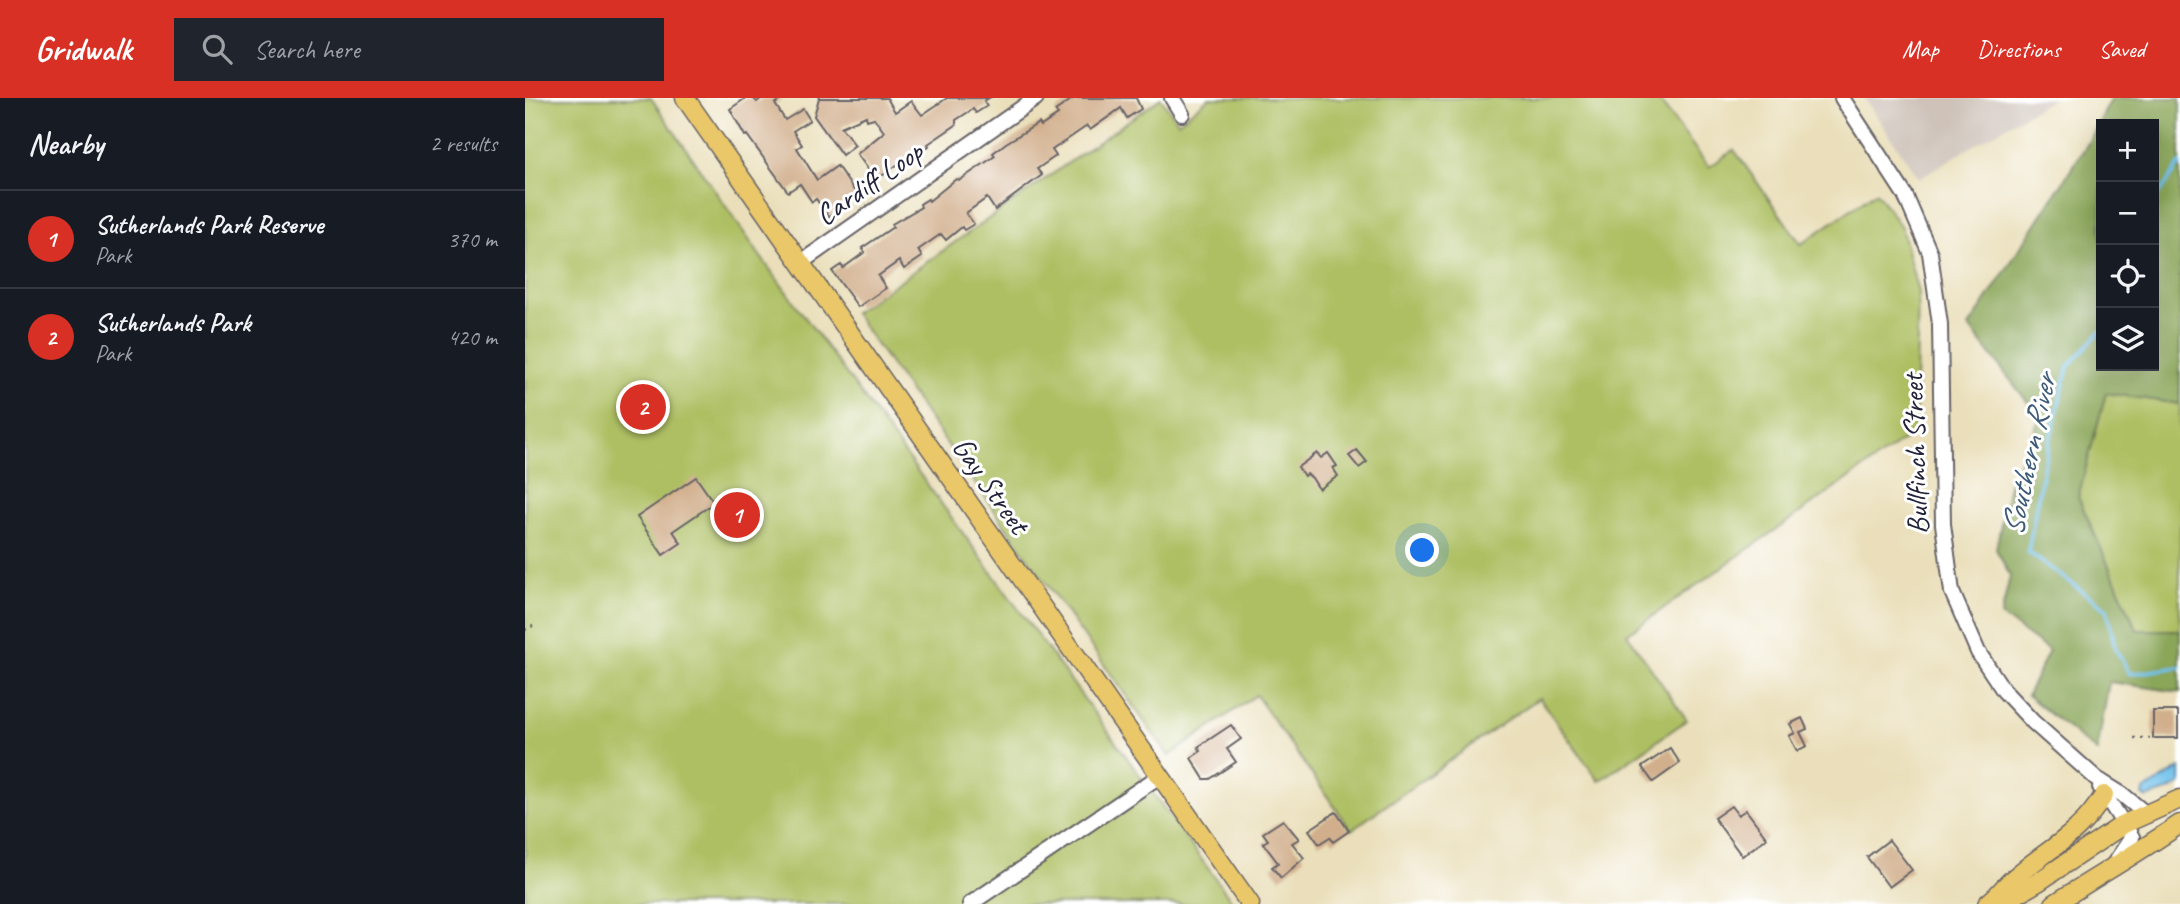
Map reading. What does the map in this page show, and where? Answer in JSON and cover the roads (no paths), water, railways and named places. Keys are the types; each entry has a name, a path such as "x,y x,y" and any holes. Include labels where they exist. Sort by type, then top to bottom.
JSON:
{"main road":[{"name":"Gay Street","path":"685,98 1250,904"},
{"path":"1987,904 2013,878 2076,832 2094,813 2100,787"},
{"path":"2000,904 2038,882 2124,824 2180,799"},
{"path":"2124,824 2162,825 2180,815"},
{"path":"2054,904 2110,868 2123,863 2180,824"}],"street":[{"name":"Cardiff Loop","path":"800,263 1036,98"},
{"path":"1171,98 1182,114"},
{"name":"Bullfinch Street","path":"1842,98 1905,195 1930,253 1940,324 1943,524 1952,592 1978,652 2004,691 2100,787 2124,824"},
{"path":"970,904 1161,775"},
{"name":"Bullfinch Street","path":"2100,787 2123,795 2147,814"},
{"path":"2110,868 2132,837 2124,824"}],"water":[{"path":"2180,768 2180,784 2147,798 2143,795 2144,791"}],"waterway":[{"name":"Southern River","path":"2159,194 2180,164"},
{"name":"Southern River","path":"2096,336 2068,367 2043,468 2028,552 2107,609 2115,648 2130,674 2180,667"}],"place":[{"name":"Sutherlands Park","path":"643,407"},
{"name":"Sutherlands Park Reserve","path":"737,515"}]}
